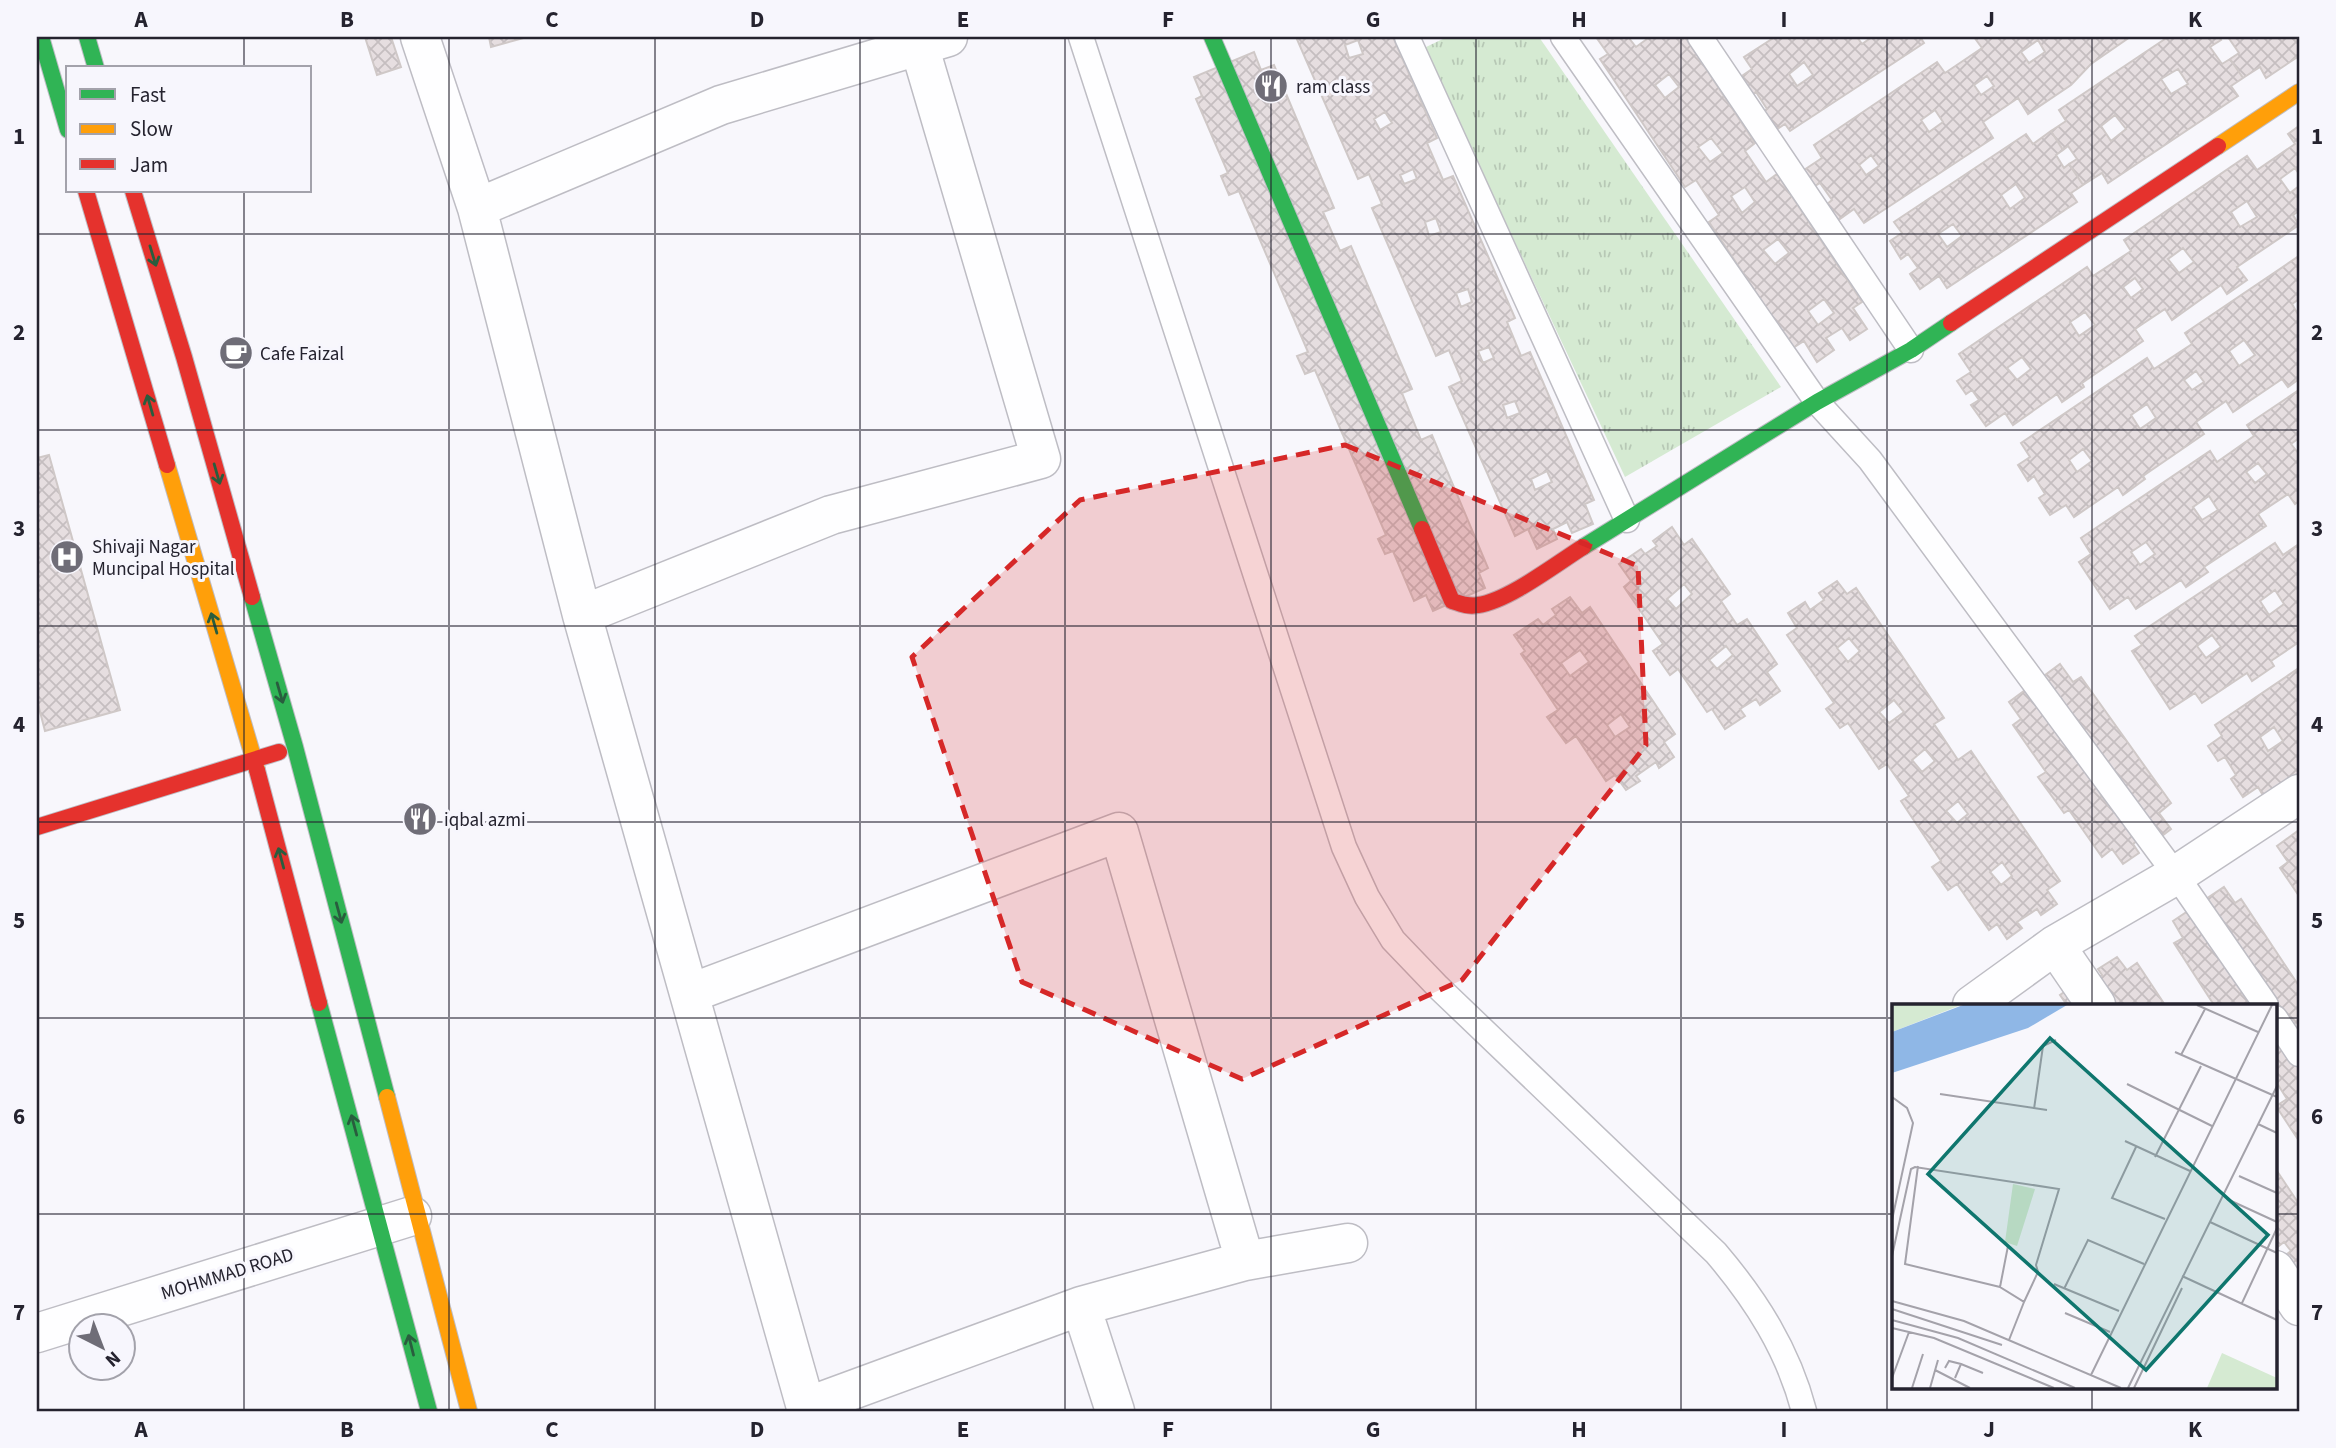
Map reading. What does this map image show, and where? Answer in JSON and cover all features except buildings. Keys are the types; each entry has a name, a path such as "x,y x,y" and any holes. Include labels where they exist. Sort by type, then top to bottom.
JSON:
{"street":[{"path":"41,37 66,123"},
{"path":"87,37 95,66"},
{"path":"420,37 477,208 583,615 806,1409 1081,1306 1245,1261 1348,1243"},
{"path":"1212,37 1452,601 1463,606 1484,605 1519,587 1817,402 1911,350 2299,92"},
{"path":"477,208 721,105 934,41 1041,459 831,515 583,615"},
{"path":"86,192 254,759 429,1411"},
{"path":"133,192 295,747 468,1411"},
{"path":"37,827 295,747"},
{"path":"1973,1004 2055,944 2176,875 2299,794"},
{"path":"691,993 1119,832 1245,1261"},
{"path":"2055,944 2095,1004"},
{"name":"MOHMMAD ROAD","path":"37,1333 417,1215"},
{"path":"2276,1272 2299,1306"},
{"path":"1081,1306 1115,1411"}],"lane":[{"path":"1081,37 1344,847 1367,897 1393,940 1438,988 1716,1252 1745,1287 1774,1332 1797,1382 1804,1411"},
{"path":"1406,37 1627,520"},
{"path":"1563,37 1817,402 1870,460 2176,875 2265,1004"},
{"path":"1700,37 1911,350"},
{"path":"2276,1020 2299,1054"}],"highlighted area":[{"path":"1345,445 1638,566 1646,745 1462,980 1242,1079 1022,982 912,657 1080,500"}],"green space":[{"path":"1447,37 1539,37 1781,387 1625,477 1424,48"}],"traffic: fast":[{"path":"41,37 66,123"},
{"path":"87,37 95,66"},
{"path":"1212,37 1422,529"},
{"path":"1583,547 1817,402 1911,350 1951,323"},
{"path":"252,597 295,747 387,1097"},
{"path":"319,1003 429,1411"}],"traffic: slow":[{"path":"2218,146 2299,92"},
{"path":"167,465 257,770"},
{"path":"387,1097 469,1411"}],"traffic: jam":[{"path":"1951,323 2218,146"},
{"path":"86,192 167,465"},
{"path":"133,192 184,357 252,597"},
{"path":"1422,529 1452,601 1475,606 1503,597 1583,547"},
{"path":"37,827 279,752"},
{"path":"257,770 319,1003"}],"place":[{"name":"ram class","path":"1271,86"},
{"name":"Cafe Faizal","path":"236,353"},
{"name":"Shivaji Nagar Muncipal Hospital","path":"67,557"},
{"name":"iqbal azmi","path":"420,819"}]}
